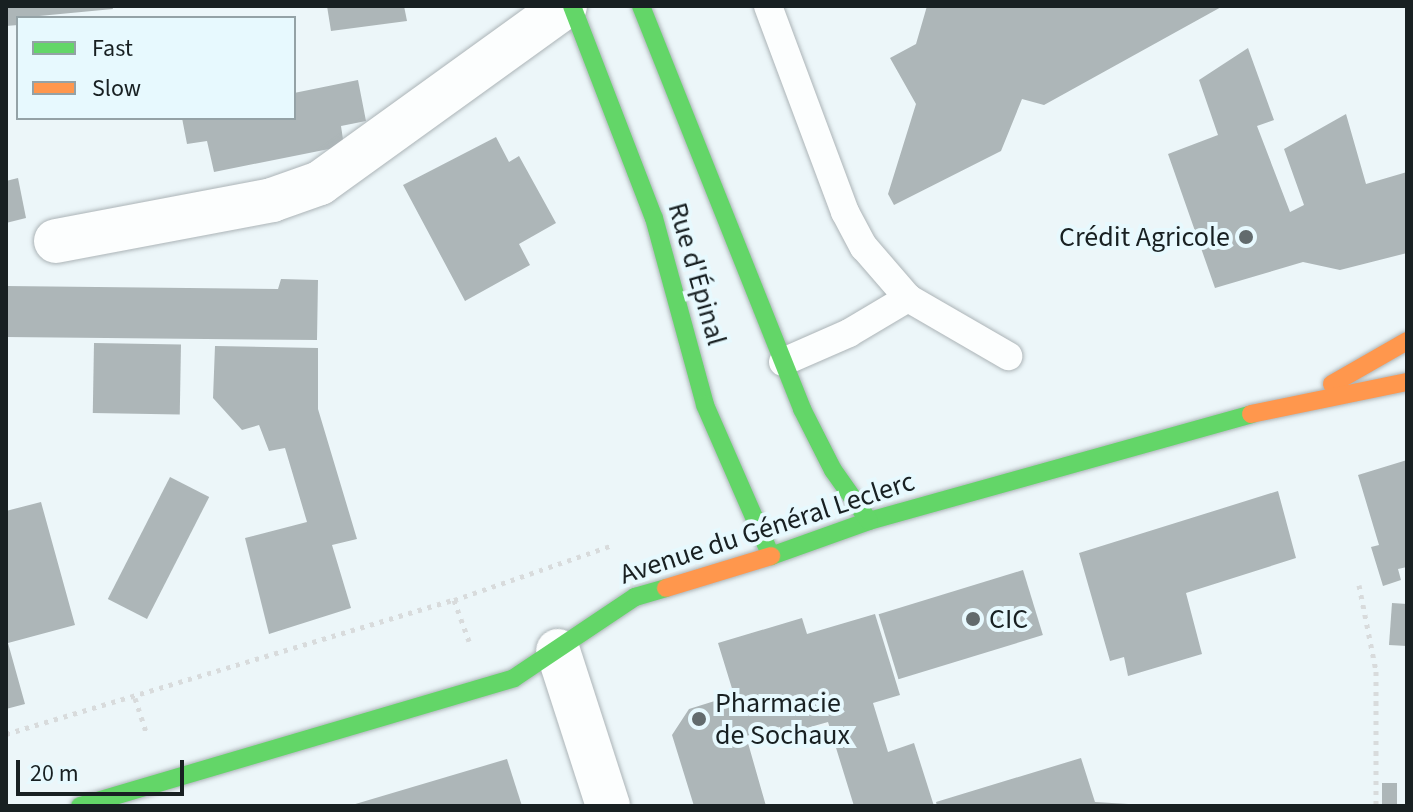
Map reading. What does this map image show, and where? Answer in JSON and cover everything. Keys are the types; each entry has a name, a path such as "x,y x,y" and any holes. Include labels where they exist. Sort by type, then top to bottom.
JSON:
{"main road":[{"name":"Rue d'Épinal","path":"572,6 654,218 705,405 771,556"},
{"name":"Rue d'Épinal","path":"641,6 821,450 869,521"},
{"name":"Avenue du Général Leclerc","path":"1305,399 1407,341"},
{"name":"Avenue du Général Leclerc","path":"83,806 484,688 524,673 635,597 771,556 869,521 1305,399 1407,382"}],"street":[{"path":"56,241 272,200 320,183 565,6"},
{"path":"558,651 608,806"}],"lane":[{"path":"768,6 845,212 864,247 908,298 1008,356"},
{"path":"783,362 849,333 908,298"}],"path":[{"path":"6,734 454,600 610,546"},
{"path":"1359,585 1376,671 1376,806"},
{"path":"454,600 469,642"}],"building":[{"path":"6,6 112,6 113,9 16,16 16,25 6,26"},
{"path":"327,6 404,6 407,21 331,31"},
{"path":"927,6 1223,6 1044,105 1022,99 1001,151 894,205 888,194 916,104 890,58 916,44"},
{"path":"1248,48 1274,120 1257,126 1290,212 1304,205 1284,149 1346,114 1366,184 1407,172 1407,253 1340,270 1303,262 1215,288 1168,154 1218,135 1199,80"},
{"path":"358,80 366,121 341,126 344,146 214,172 207,141 187,144 182,120 296,120 296,93"},
{"path":"496,137 509,162 519,156 556,223 519,244 530,265 465,301 403,185"},
{"path":"18,178 26,218 6,223 6,181"},
{"path":"281,279 318,280 317,340 6,337 6,286 278,289"},
{"path":"94,343 181,345 180,415 93,413"},
{"path":"215,346 318,348 318,409 357,539 332,545 351,608 269,634 245,538 307,522 285,448 269,451 259,425 242,430 213,398"},
{"path":"1407,460 1407,567 1398,569 1401,580 1383,586 1371,547 1379,545 1358,475"},
{"path":"170,477 209,497 147,619 108,599"},
{"path":"1278,491 1296,558 1186,593 1202,654 1128,676 1124,657 1110,661 1079,553"},
{"path":"41,502 75,625 8,643 25,704 6,709 6,511"},
{"path":"1023,570 1043,635 898,679 879,614"},
{"path":"1392,603 1407,604 1407,646 1389,645"},
{"path":"875,614 900,695 873,703 888,752 914,743 934,806 854,806 828,722 782,735 780,727 746,736 766,806 694,806 672,735 689,709 734,695 718,643 802,618 807,634"},
{"path":"1081,758 1095,802 1162,806 937,806 936,802"},
{"path":"507,759 522,806 352,805"},
{"path":"1382,783 1397,783 1397,806 1382,806"}],"traffic: fast":[{"path":"572,6 654,218 705,405 771,556 869,521 1251,414"},
{"path":"641,6 802,409 833,470 869,521"},
{"path":"80,806 514,678 635,597 666,588"}],"traffic: slow":[{"path":"1332,384 1407,341"},
{"path":"1251,414 1407,382"},
{"path":"666,588 771,556"}],"place":[{"name":"Crédit Agricole","path":"1246,237"},
{"name":"CIC","path":"973,619"},
{"name":"Pharmacie de Sochaux","path":"699,719"}]}
